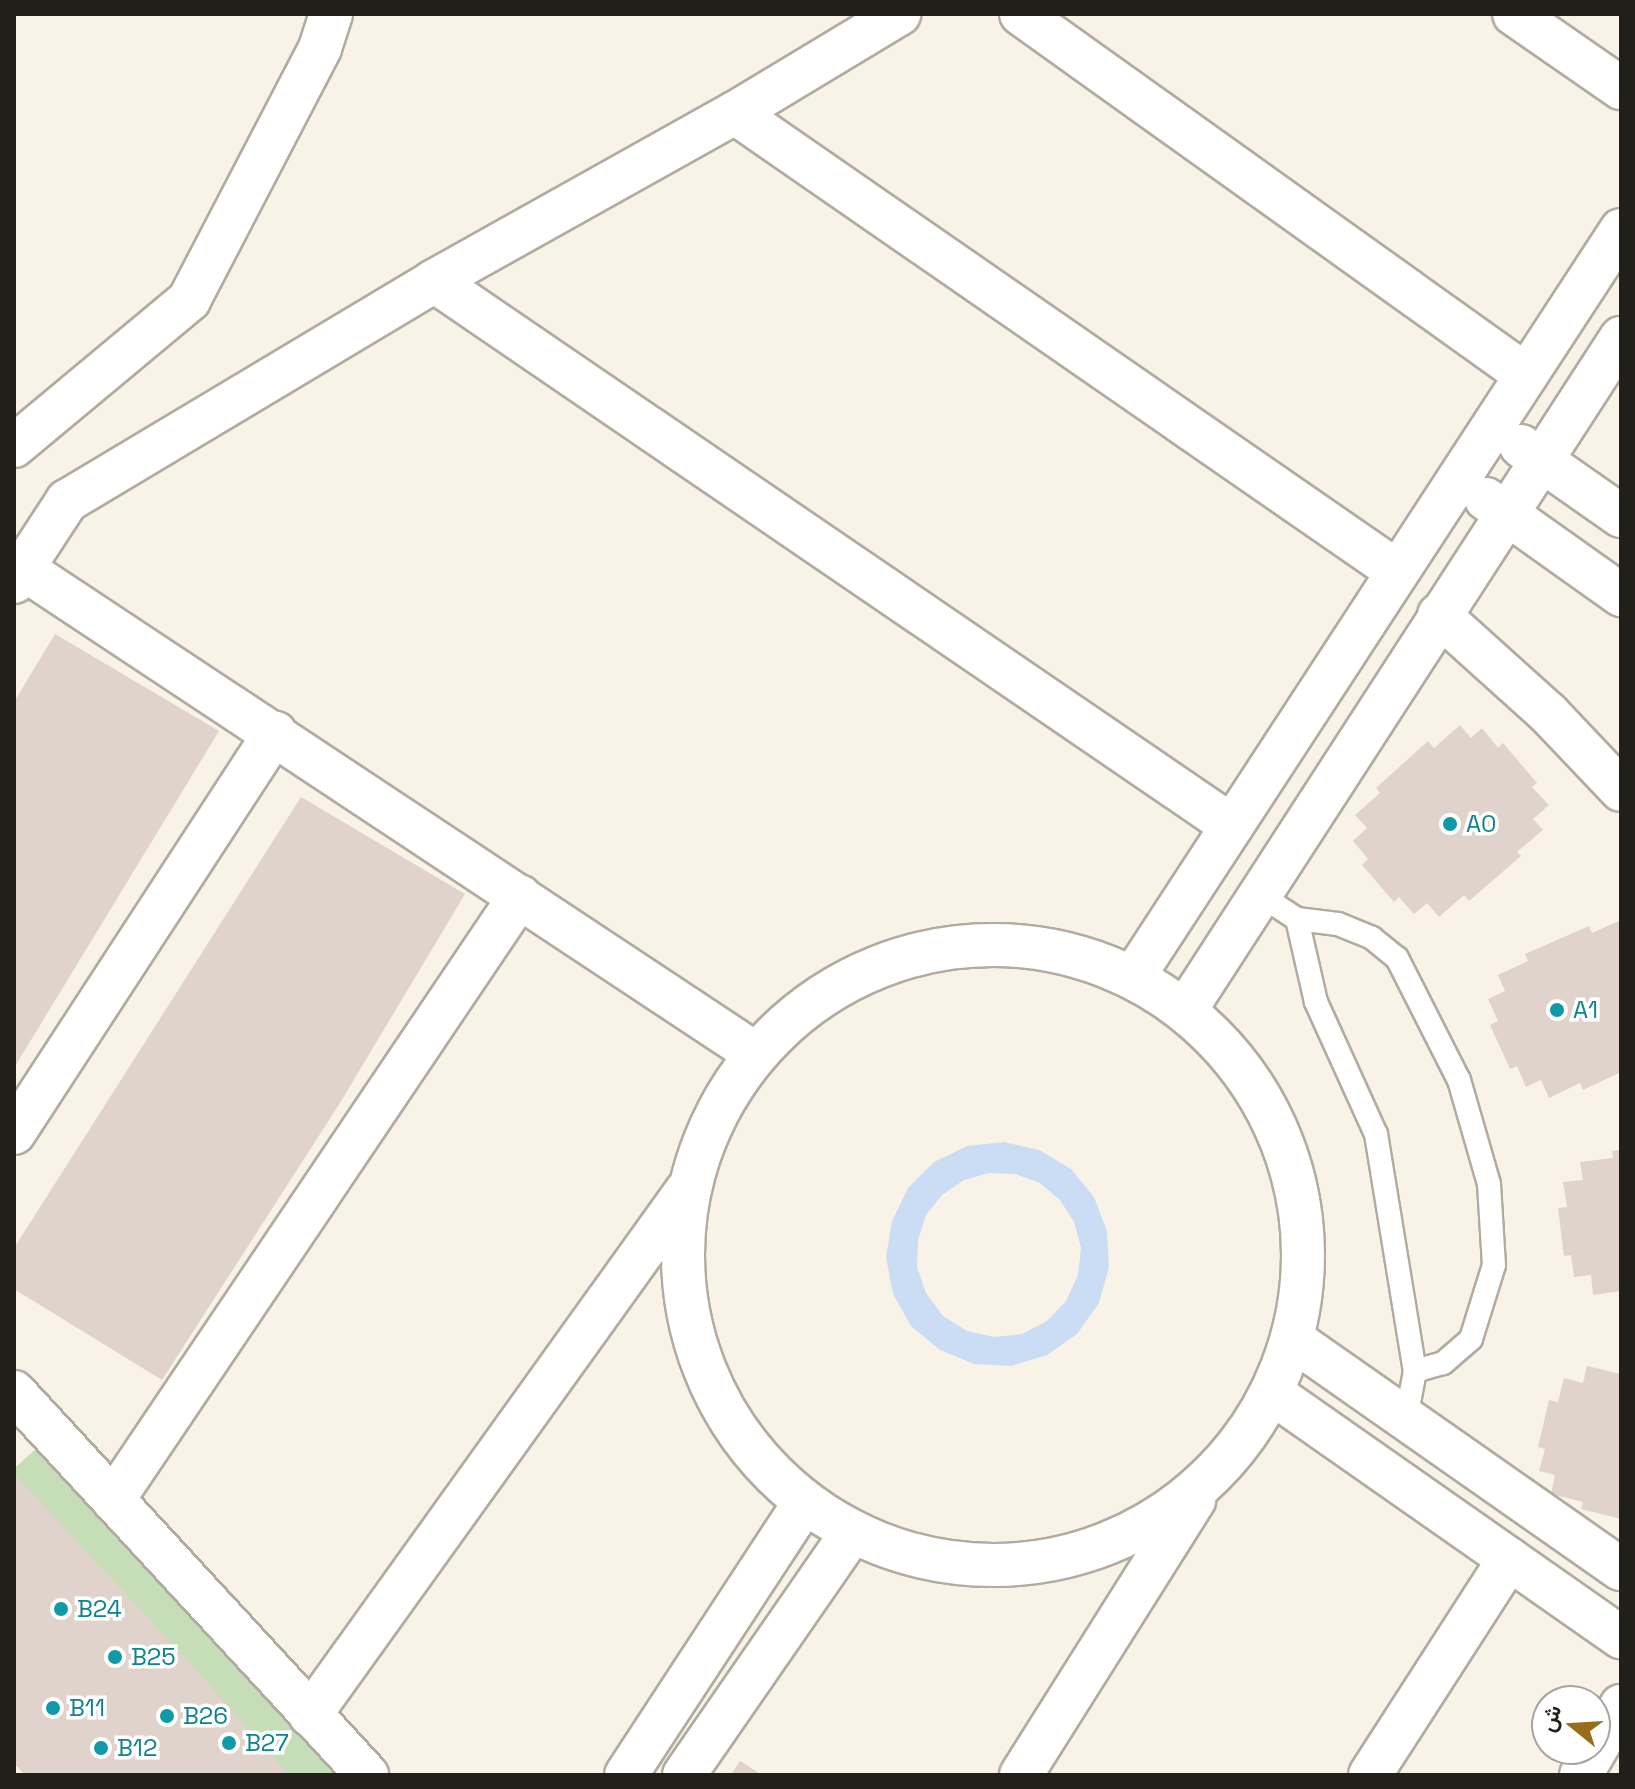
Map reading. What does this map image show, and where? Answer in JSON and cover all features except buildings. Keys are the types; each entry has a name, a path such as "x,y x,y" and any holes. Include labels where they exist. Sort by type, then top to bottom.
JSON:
{"street":[{"path":"14,446 189,300 320,48 331,14"},
{"path":"756,1054 275,733 18,575 67,501 434,281 735,113 899,14"},
{"path":"1021,14 1526,375"},
{"path":"1514,14 1621,88"},
{"path":"735,113 1398,572"},
{"path":"1134,976 1621,230"},
{"path":"434,281 1232,826"},
{"path":"1186,1009 1621,338"},
{"path":"1493,427 1621,516"},
{"path":"1458,481 1621,595"},
{"path":"1439,615 1548,713 1621,790"},
{"path":"14,1133 275,733"},
{"path":"113,1500 520,896"},
{"path":"1040,946 1134,976 1186,1009 1238,1060 1276,1123 1298,1193 1304,1266 1292,1339 1272,1393 1215,1473 1136,1532 1043,1563 945,1564 851,1534 803,1504 742,1441 700,1363 682,1277 688,1189 705,1134 732,1083 769,1038 847,979 941,947 1040,946"},
{"path":"310,1715 688,1189"},
{"path":"1292,1339 1621,1569"},
{"path":"1272,1393 1621,1637"},
{"path":"16,1400 113,1500 367,1775"},
{"path":"1021,1775 1207,1479"},
{"path":"626,1775 803,1504"},
{"path":"684,1775 851,1534"},
{"path":"1370,1775 1509,1559"},
{"path":"1581,1775 1621,1706"}],"lane":[{"path":"1260,895 1297,919 1338,924 1372,938 1397,958 1459,1080 1489,1184 1494,1265 1471,1339 1443,1363 1415,1371"},
{"path":"1297,919 1316,1002 1376,1134 1415,1371 1406,1418"}],"green space":[{"path":"39,1446 335,1775 284,1775 14,1475 14,1469"}],"water":[{"path":"1004,1142 1039,1150 1071,1169 1094,1197 1107,1231 1109,1267 1099,1303 1077,1334 1047,1355 1011,1366 974,1364 940,1350 911,1326 893,1294 886,1257 892,1221 908,1188 934,1162 967,1146","holes":["989,1173 1015,1174 1040,1183 1060,1200 1074,1222 1081,1248 1078,1275 1066,1301 1047,1321 1022,1334 994,1337 967,1331 943,1316 926,1293 917,1267 918,1240 926,1215 942,1195 964,1180"]}],"place":[{"name":"A0","path":"1450,824"},
{"name":"A1","path":"1557,1010"},
{"name":"B24","path":"61,1609"},
{"name":"B25","path":"115,1657"},
{"name":"B11","path":"53,1708"},
{"name":"B26","path":"167,1716"},
{"name":"B27","path":"229,1743"},
{"name":"B12","path":"101,1748"}]}
